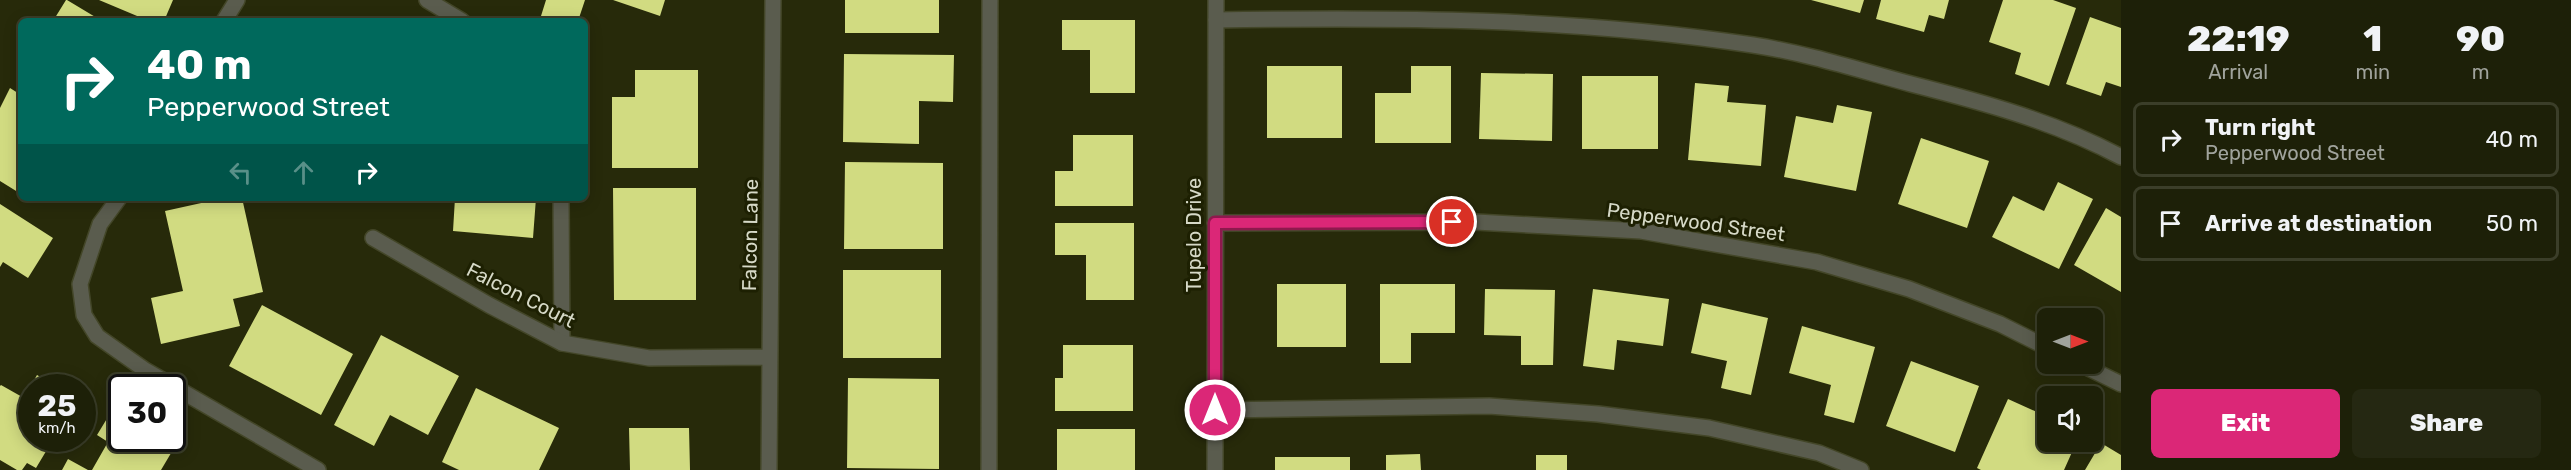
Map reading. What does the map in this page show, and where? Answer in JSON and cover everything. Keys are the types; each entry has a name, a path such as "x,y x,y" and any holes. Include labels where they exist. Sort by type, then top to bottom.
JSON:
{"street":[{"path":"226,18 237,0"},
{"path":"427,0 457,18"},
{"name":"Falcon Lane","path":"769,470 773,0"},
{"path":"989,470 990,0"},
{"name":"Tupelo Drive","path":"1215,470 1216,0"},
{"path":"1216,20 1382,17 1494,22 1633,30 1756,46 1985,103 2097,144 2121,157"},
{"path":"117,201 100,224 80,284 84,315 97,336 145,370 318,470"},
{"path":"561,201 562,343"},
{"name":"Pepperwood Street","path":"1215,223 1476,222 1641,231 1817,262 1909,289 2000,324 2037,342"},
{"name":"Falcon Court","path":"372,238 489,305 562,343 649,358 770,357"},
{"path":"2101,374 2121,384"},
{"path":"1215,410 1489,406 1598,414 1709,428 1819,453 1861,470"}],"building":[{"path":"67,0 97,18 55,18"},
{"path":"99,0 173,0 165,18 142,18"},
{"path":"546,0 585,0 579,18 541,16"},
{"path":"613,0 665,0 660,16"},
{"path":"845,0 939,0 939,33 845,33"},
{"path":"1811,0 1864,0 1860,13"},
{"path":"1881,0 1949,0 1944,19 1929,15 1924,32 1876,19"},
{"path":"2003,0 2053,0 2076,8 2049,86 2015,74 2021,53 1989,42"},
{"path":"2090,17 2121,28 2121,87 2106,82 2101,96 2066,84"},
{"path":"1062,20 1135,20 1135,93 1090,93 1090,50 1062,50"},
{"path":"844,54 954,55 953,102 919,101 919,144 843,142"},
{"path":"1267,66 1342,66 1342,138 1267,138"},
{"path":"1411,66 1451,66 1451,143 1375,143 1375,93 1411,93"},
{"path":"635,70 698,70 698,168 612,168 612,97 635,97"},
{"path":"1481,73 1553,74 1552,141 1479,139"},
{"path":"1582,76 1658,76 1658,149 1582,149"},
{"path":"1695,83 1729,86 1727,102 1766,105 1761,166 1688,160"},
{"path":"10,88 18,93 18,192 0,181 0,108"},
{"path":"1837,105 1872,112 1856,191 1784,177 1796,116 1833,123"},
{"path":"1073,135 1133,135 1133,206 1055,206 1055,171 1073,171"},
{"path":"1921,138 1989,161 1967,228 1898,204"},
{"path":"845,162 943,163 943,249 844,249"},
{"path":"2058,182 2093,199 2059,269 1992,237 2013,196 2044,211"},
{"path":"613,188 696,188 696,300 614,300"},
{"path":"210,201 243,201 263,292 233,299 240,326 161,344 151,298 183,291 165,211"},
{"path":"455,201 536,201 533,238 453,231"},
{"path":"0,204 53,238 28,278 3,262 0,267"},
{"path":"2106,208 2121,217 2121,292 2074,265"},
{"path":"1055,223 1134,223 1134,300 1086,300 1086,255 1055,255"},
{"path":"843,270 941,270 941,358 843,358"},
{"path":"1277,284 1346,284 1346,347 1277,347"},
{"path":"1380,284 1455,284 1455,333 1411,333 1411,363 1380,363"},
{"path":"1485,289 1555,290 1553,365 1521,365 1521,336 1484,335"},
{"path":"1593,289 1669,299 1663,346 1617,340 1614,370 1583,366"},
{"path":"1702,303 1768,318 1751,395 1721,388 1727,361 1691,353"},
{"path":"262,305 353,354 321,415 229,366"},
{"path":"1802,326 1875,347 1854,423 1824,415 1831,385 1789,373"},
{"path":"381,335 459,376 428,435 390,415 374,446 334,425"},
{"path":"1063,345 1133,345 1133,411 1055,411 1055,378 1063,378"},
{"path":"1911,361 1979,386 1955,452 1886,426"},
{"path":"848,378 939,379 939,469 847,468"},
{"path":"1,385 18,395 18,452 46,452 36,468 27,463 22,470 17,470 0,460"},
{"path":"476,388 559,428 539,470 459,470 442,462"},
{"path":"2008,399 2037,412 2037,452 2072,452 2064,470 1981,470 1977,468"},
{"path":"108,417 108,442 97,435"},
{"path":"629,428 689,428 690,470 630,470"},
{"path":"1057,429 1135,429 1135,470 1057,470"},
{"path":"108,442 108,452 172,452 161,470 92,470"},
{"path":"2103,444 2121,455 2121,470 2085,470 2096,452 2103,452"},
{"path":"1420,454 1421,470 1386,470 1386,455"},
{"path":"1536,455 1567,455 1567,470 1536,470"},
{"path":"1275,457 1350,457 1350,470 1275,470"},
{"path":"68,459 88,470 62,470"}],"route":[{"path":"1215,410 1215,223 1452,222"}]}
